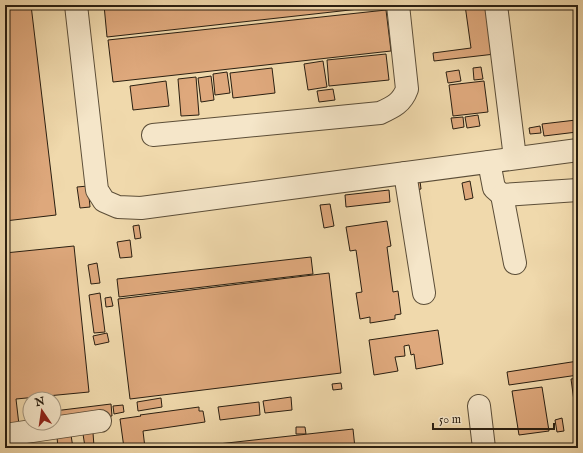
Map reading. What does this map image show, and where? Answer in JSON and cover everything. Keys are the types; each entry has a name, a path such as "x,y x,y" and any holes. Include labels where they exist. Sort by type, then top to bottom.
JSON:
{"street":[{"path":"76,5 97,190 104,201 118,207 141,208 578,150"},
{"path":"153,135 380,113 391,108 400,102 405,96 407,89 398,5"},
{"path":"496,5 516,158"},
{"path":"489,162 494,188 502,195 515,263"},
{"path":"405,173 424,293"},
{"path":"502,195 578,190"},
{"path":"479,406 484,448"},
{"path":"5,435 100,421"}],"building":[{"path":"5,5 31,5 56,215 5,221"},
{"path":"104,5 385,5 386,6 107,37"},
{"path":"465,5 489,5 495,54 434,61 433,53 471,48"},
{"path":"386,10 391,51 113,82 108,40"},
{"path":"386,54 389,80 329,86 327,60"},
{"path":"323,61 327,87 308,90 304,64"},
{"path":"481,67 483,79 474,80 473,68"},
{"path":"272,68 275,93 233,98 230,73"},
{"path":"459,70 461,81 448,83 446,72"},
{"path":"227,72 230,93 215,95 213,74"},
{"path":"211,76 214,100 201,102 198,78"},
{"path":"196,77 199,115 181,116 178,79"},
{"path":"166,81 169,106 133,110 130,86"},
{"path":"484,81 488,112 453,116 449,85"},
{"path":"333,89 335,100 319,102 317,91"},
{"path":"478,115 480,126 467,128 465,117"},
{"path":"463,117 464,127 453,129 451,118"},
{"path":"576,120 577,132 544,136 542,124"},
{"path":"540,126 541,133 530,134 529,128"},
{"path":"420,181 421,189 412,191 410,183"},
{"path":"470,181 473,198 465,200 462,183"},
{"path":"88,186 90,207 80,208 77,187"},
{"path":"389,190 390,202 346,207 345,195"},
{"path":"330,204 334,226 324,228 320,205"},
{"path":"387,221 391,246 387,247 393,292 398,291 401,314 395,315 395,319 370,323 370,317 360,319 356,293 362,292 356,250 350,251 346,227"},
{"path":"139,225 141,238 135,239 133,226"},
{"path":"130,240 132,257 120,258 117,242"},
{"path":"74,246 89,392 62,395 62,391 22,391 22,398 16,399 19,425 5,427 5,253"},
{"path":"311,257 313,274 119,297 117,279"},
{"path":"97,263 100,283 91,284 88,265"},
{"path":"329,273 341,373 130,399 118,299"},
{"path":"100,293 105,332 94,333 89,295"},
{"path":"111,297 113,306 106,307 105,298"},
{"path":"438,330 443,364 416,369 414,354 411,355 409,345 404,346 405,356 395,357 398,371 374,375 369,340"},
{"path":"107,333 109,342 95,345 93,336"},
{"path":"578,361 578,375 509,385 507,372"},
{"path":"578,378 578,401 574,401 571,379"},
{"path":"341,383 342,389 333,390 332,384"},
{"path":"542,387 549,431 519,435 512,391"},
{"path":"291,397 292,410 265,413 263,401"},
{"path":"161,398 162,407 138,411 137,402"},
{"path":"259,402 260,415 220,420 218,407"},
{"path":"111,404 112,416 62,422 62,410"},
{"path":"123,405 124,412 114,414 113,406"},
{"path":"199,407 199,411 203,411 205,422 143,431 145,448 124,448 120,419"},
{"path":"562,418 564,431 557,432 555,420"},
{"path":"296,427 305,427 306,434 296,434"},
{"path":"353,429 355,448 182,448"},
{"path":"93,433 94,446 98,446 98,448 81,448 85,447 83,434"},
{"path":"71,435 73,448 58,448 57,437"},
{"path":"115,445 116,448 100,448 100,447"}]}
